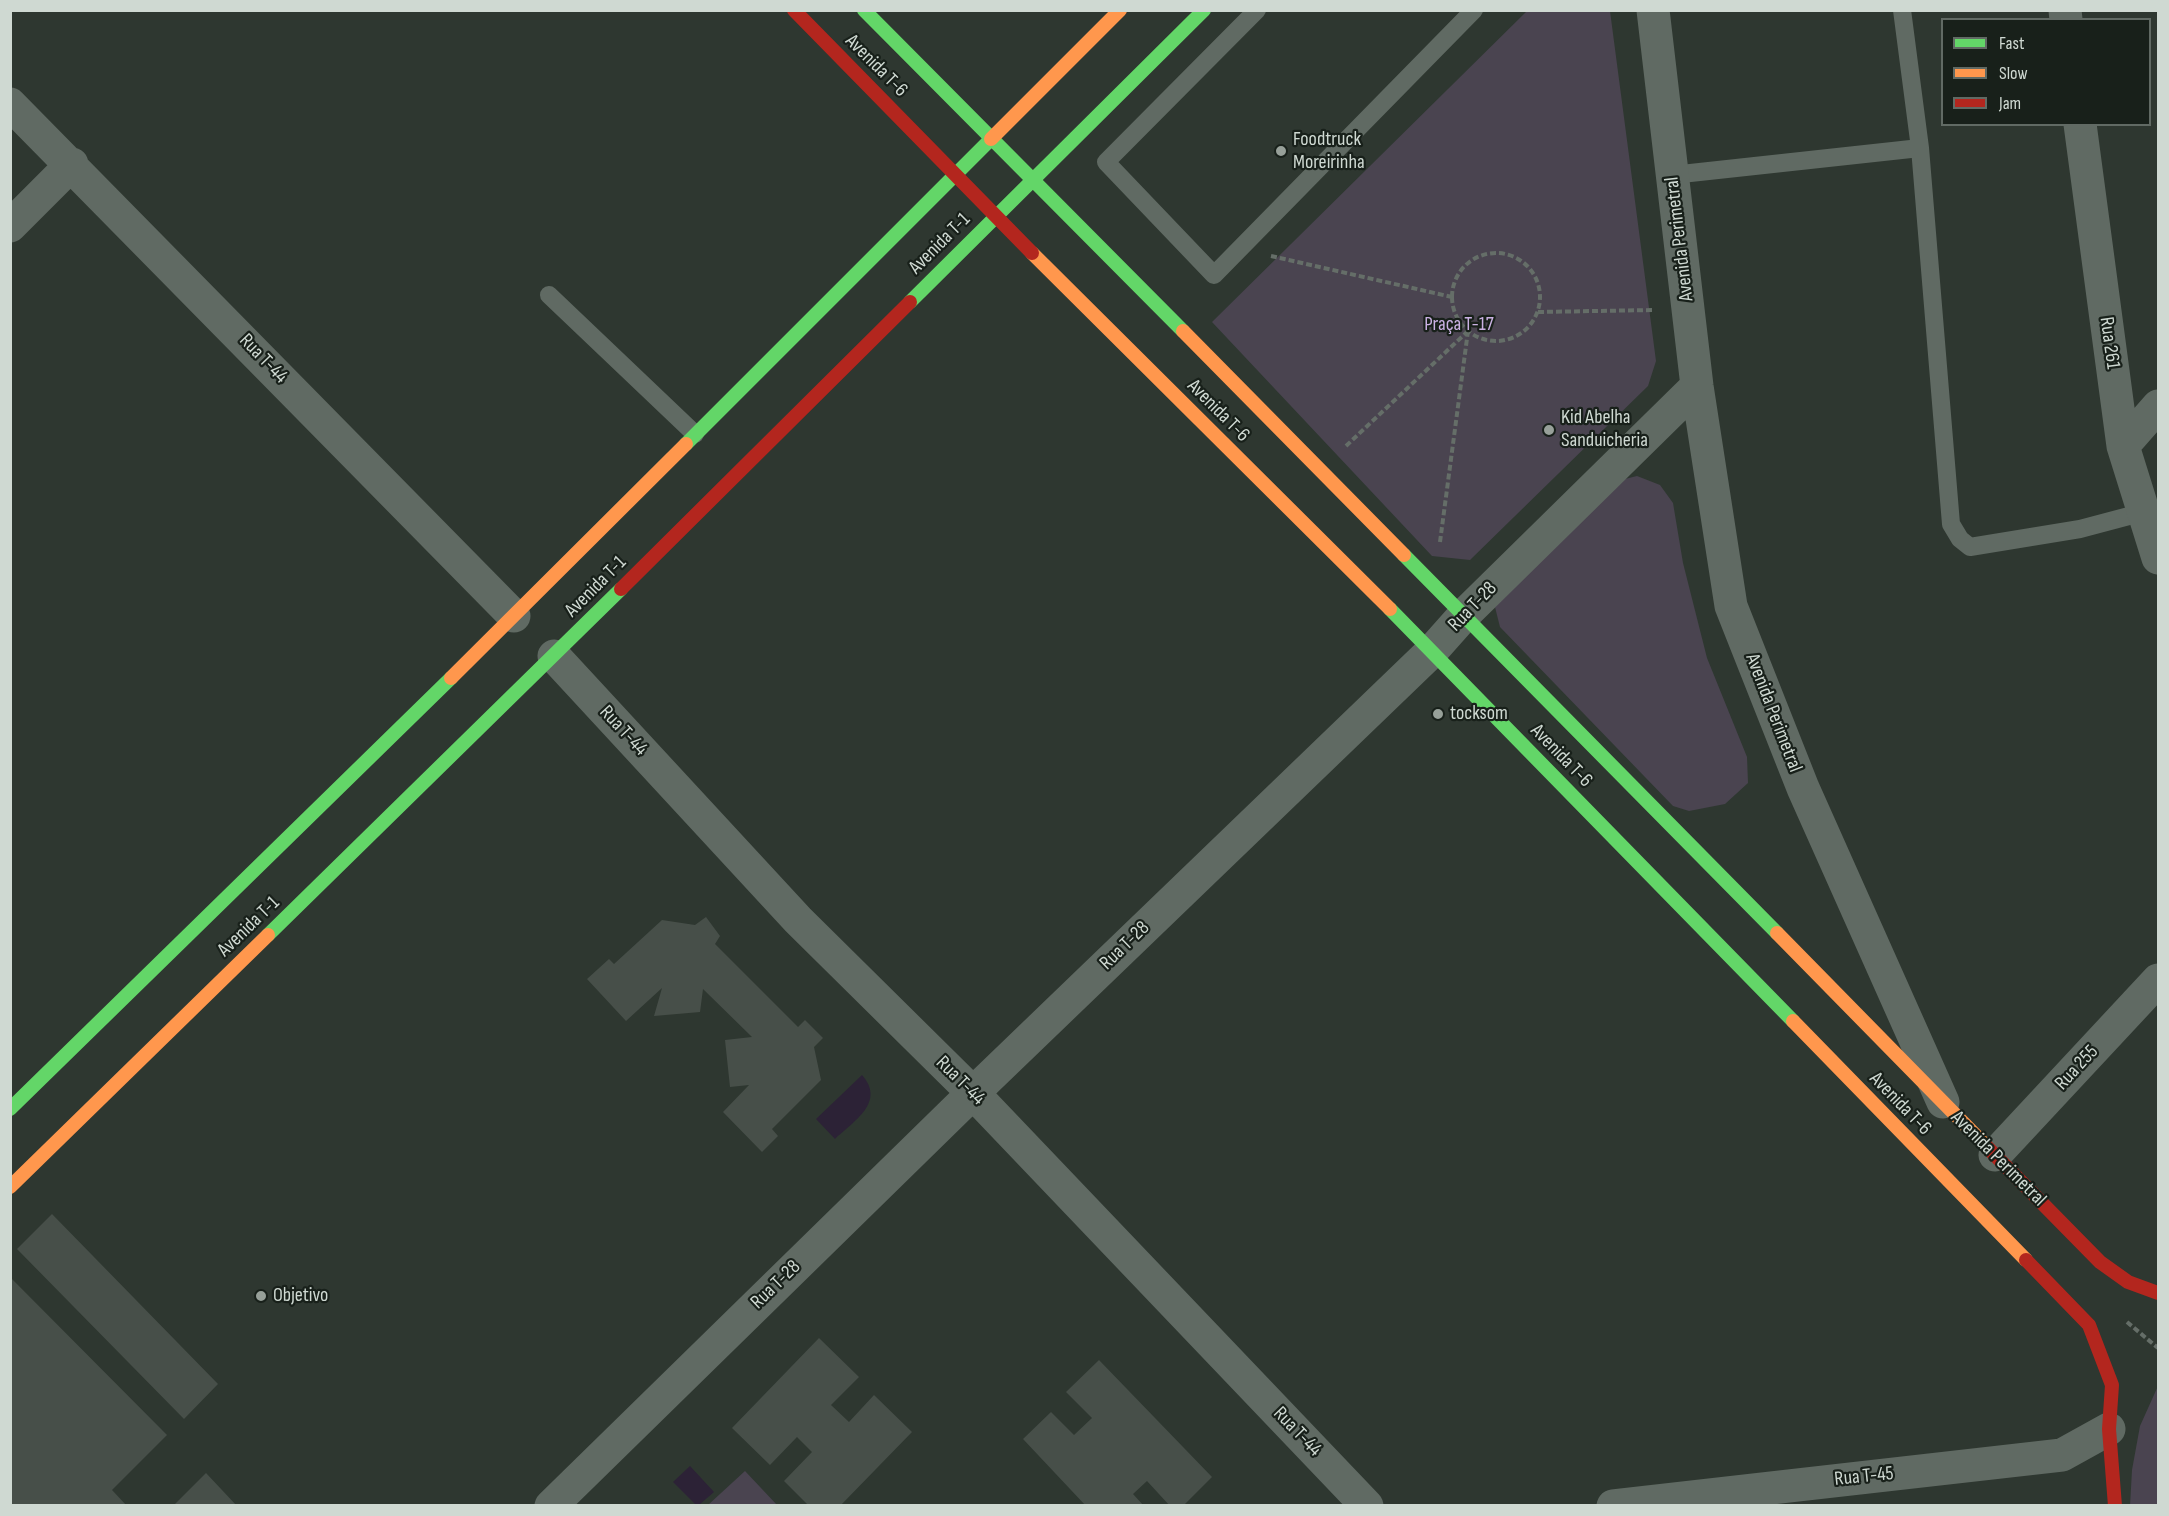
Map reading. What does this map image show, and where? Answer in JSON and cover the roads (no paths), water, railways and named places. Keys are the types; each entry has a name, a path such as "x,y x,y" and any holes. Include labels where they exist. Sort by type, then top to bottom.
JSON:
{"main road":[{"name":"Avenida T-6","path":"794,10 996,217 1432,651 2089,1325 2112,1385 2109,1429 2115,1506"},
{"name":"Avenida T-6","path":"864,10 1434,584 1946,1106"},
{"name":"Avenida T-1","path":"10,1109 513,616 1120,10"},
{"name":"Avenida T-1","path":"10,1187 554,656 1204,10"},
{"name":"Avenida Perimetral","path":"1946,1106 2100,1262 2128,1282 2158,1293"}],"street":[{"name":"Avenida Perimetral","path":"1653,10 1697,386 1731,606 1803,788 1946,1106"},
{"name":"Rua T-44","path":"10,104 72,164 513,616"},
{"name":"Rua 261","path":"2080,126 2123,446 2158,558"},
{"path":"10,226 72,164"},
{"name":"Rua T-28","path":"551,1506 972,1093 1432,651 1464,615 1697,386"},
{"path":"2123,446 2158,406"},
{"name":"Rua T-44","path":"554,656 798,920 972,1093 1367,1506"},
{"name":"Rua 255","path":"1995,1155 2158,980"},
{"name":"Rua T-45","path":"1613,1506 2062,1455 2109,1429"}],"lane":[{"path":"1257,10 1106,162 1214,276 1474,10"},
{"path":"1902,10 1920,148 1951,524 1960,539 1970,547 2080,529 2144,512"},
{"path":"1672,175 1920,148"},
{"path":"549,295 695,434"}],"place":[{"name":"Foodtruck Moreirinha","path":"1281,151"},
{"name":"Kid Abelha Sanduicheria","path":"1549,430"},
{"name":"tocksom","path":"1438,714"},
{"name":"Objetivo","path":"261,1296"}],"park label":[{"name":"Praça T-17","path":"1459,325"}]}
